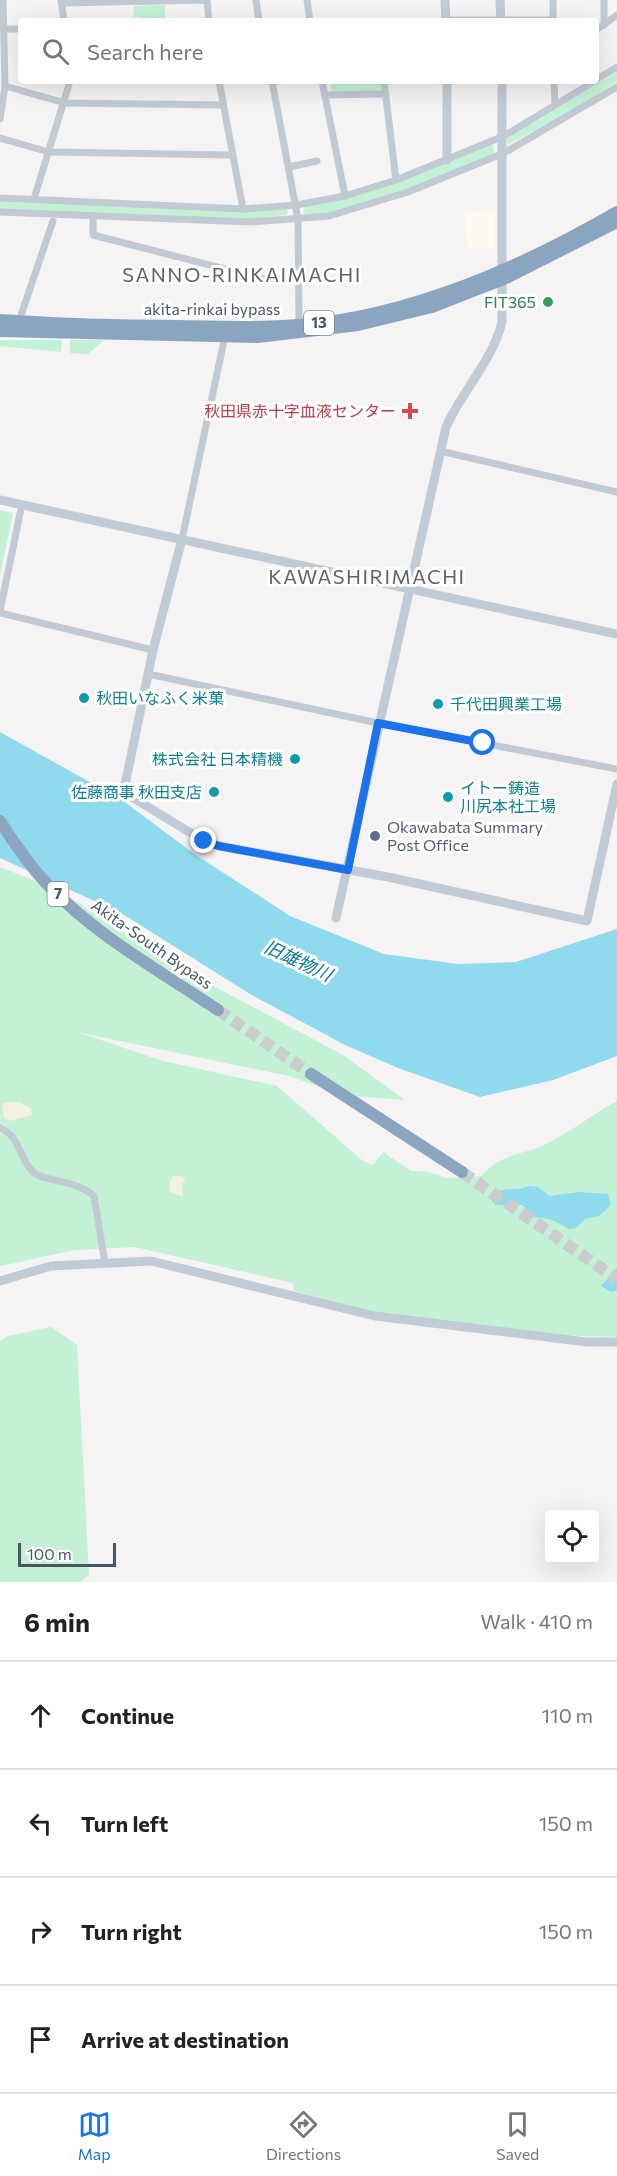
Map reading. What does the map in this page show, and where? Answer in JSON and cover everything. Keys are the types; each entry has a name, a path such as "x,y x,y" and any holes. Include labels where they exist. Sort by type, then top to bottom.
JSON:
{"highway":[{"name":"akita-rinkai bypass","path":"0,320 225,332 336,321 404,306 504,274 617,212"},
{"name":"akita-rinkai bypass","path":"0,331 309,333 380,321 432,306 617,222"},
{"name":"Akita-South Bypass","path":"0,821 47,884 78,913 131,952 218,1010"},
{"path":"311,1074 462,1172"}],"street":[{"path":"0,119 5,86 3,0"},
{"path":"64,18 61,2 207,0 209,18"},
{"path":"256,0 259,18"},
{"path":"307,0 310,18"},
{"path":"445,0 446,18"},
{"path":"500,0 501,18"},
{"path":"553,0 553,18"},
{"path":"604,0 604,25"},
{"path":"599,28 617,15"},
{"path":"2,29 18,29"},
{"path":"599,79 617,68"},
{"path":"34,199 69,84"},
{"path":"220,84 231,155 243,209"},
{"path":"273,84 298,219 299,325"},
{"path":"323,84 345,196"},
{"path":"384,84 396,180"},
{"path":"447,84 447,160"},
{"path":"336,918 440,451 454,410 499,333 504,274 502,84"},
{"path":"554,84 555,105"},
{"path":"0,198 243,209 296,205 345,196 396,180 504,136 590,84"},
{"path":"5,86 65,103 223,105"},
{"path":"0,212 250,222 329,216 408,192 504,153 617,87"},
{"path":"325,95 384,94"},
{"path":"0,138 49,152 231,155"},
{"path":"289,167 317,161"},
{"path":"93,216 93,235 264,279 298,277"},
{"path":"19,321 53,221"},
{"path":"225,332 182,538 153,650 126,780 130,796 212,844 348,870 587,921 617,784"},
{"path":"440,451 617,492"},
{"path":"0,500 617,634"},
{"path":"22,504 0,612 153,650"},
{"path":"148,674 378,723 617,769"},
{"path":"0,1128 13,1135 32,1171 39,1176 80,1185 94,1196 105,1263"},
{"path":"0,1281 51,1266 151,1261 248,1287 305,1297 375,1316 587,1342 617,1342"}],"shaded area":[{"path":"464,211 495,212 495,249 468,249"}],"green space":[{"path":"165,5 165,18 133,18 134,6"},
{"path":"617,72 617,82 611,86 564,115 507,145 506,140 511,136"},
{"path":"330,84 381,84 381,90 375,94 332,93"},
{"path":"489,144 493,145 494,152 489,156 423,184 354,207 307,216 303,213 306,204 345,197"},
{"path":"0,200 282,207 287,209 288,214 249,221 0,210"},
{"path":"0,340 62,340 61,352 0,346"},
{"path":"70,340 104,340 88,354 70,353"},
{"path":"0,510 13,513 0,575"},
{"path":"0,867 56,889 204,981 343,1055 405,1100 343,1095 289,1076 77,1032 163,1061 277,1086 363,1161 373,1165 383,1152 411,1171 429,1172 446,1178 482,1176 496,1163 548,1143 617,1101 617,1337 555,1335 379,1313 294,1291 293,1283 135,1247 75,1250 0,1266"},
{"path":"51,1327 77,1345 89,1575 80,1582 0,1582 0,1341 8,1336"}],"sand":[{"path":"6,1102 20,1102 31,1109 32,1115 10,1121 4,1118 2,1105"},
{"path":"174,1175 186,1178 182,1184 183,1195 181,1196 170,1192 170,1182"}],"water":[{"name":"旧雄物川","path":"0,732 122,800 193,853 290,916 384,954 458,964 516,962 617,929 617,1056 553,1080 480,1097 398,1068 345,1045 250,994 121,913 0,858"},
{"path":"529,1186 538,1187 550,1196 579,1192 608,1194 611,1205 599,1216 585,1219 576,1228 569,1229 550,1219 535,1217 522,1205 495,1205 492,1201 496,1191"},
{"path":"617,1268 617,1290 611,1292 601,1286"}],"tunnel":[{"path":"218,1010 311,1074"},
{"path":"462,1172 617,1279"}],"place":[{"name":"FIT365","path":"548,302"},
{"name":"秋田県赤十字血液センター","path":"410,411"},
{"name":"秋田いなふく米菓","path":"84,698"},
{"name":"千代田興業工場","path":"438,704"},
{"name":"株式会社 日本精機","path":"295,759"},
{"name":"佐藤商事 秋田支店","path":"214,792"},
{"name":"イトー鋳造 川尻本社工場","path":"448,797"},
{"name":"Okawabata Summary Post Office","path":"375,836"}],"district":[{"name":"SANNO-RINKAIMACHI","path":"242,275"},
{"name":"KAWASHIRIMACHI","path":"367,577"}],"route":[{"path":"204,841 219,846 348,870 378,723 483,743"}]}
